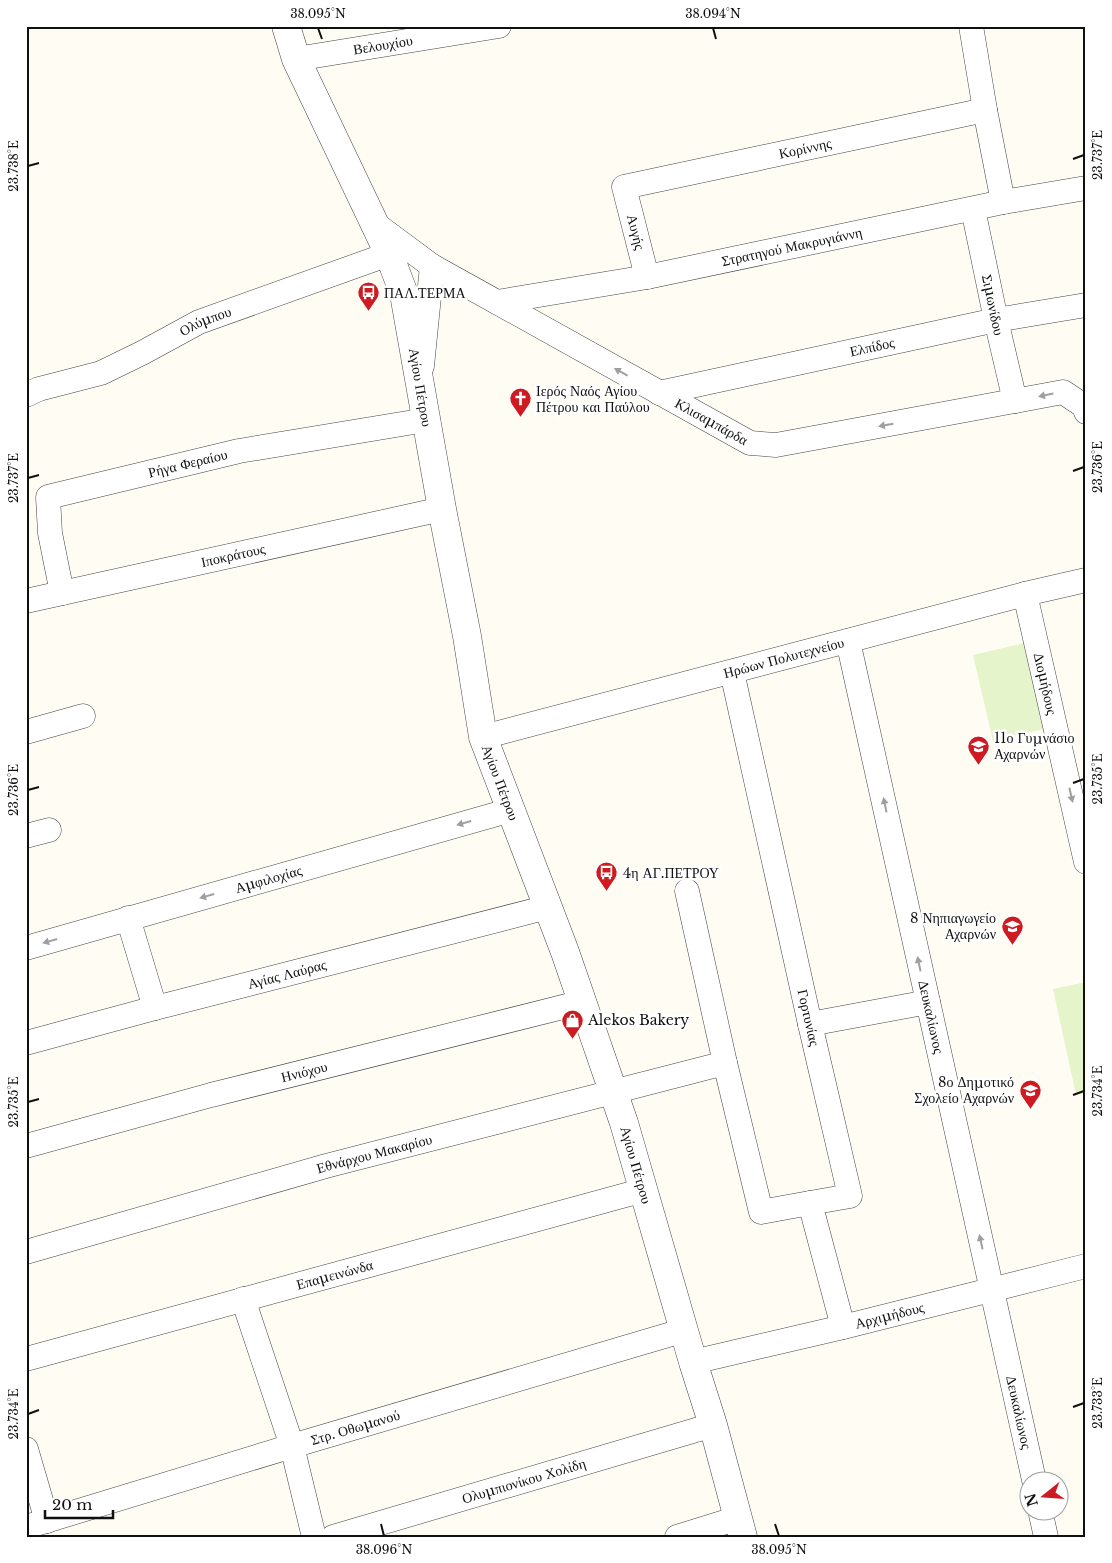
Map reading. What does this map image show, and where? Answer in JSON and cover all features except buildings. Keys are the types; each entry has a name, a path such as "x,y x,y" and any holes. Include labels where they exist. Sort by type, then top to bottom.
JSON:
{"street":[{"name":"Αγίου Πέτρου","path":"286,26 296,59 313,98 357,184 360,195 389,254 404,294 484,737 583,1002 613,1091 713,1425 741,1527"},
{"name":"Βελουχίου","path":"296,59 499,26"},
{"path":"971,26 1003,202"},
{"name":"Κορίννης","path":"624,187 985,110"},
{"name":"Αυγής","path":"624,187 647,277"},
{"name":"Στρατηγού Μακρυγιάννη","path":"497,302 647,277 1003,202 1086,188"},
{"name":"Κλισαμπάρδα","path":"360,195 373,222 432,266 750,443 776,445 1063,392 1084,406 1086,412"},
{"name":"Σιμωνίδου","path":"973,209 1015,401"},
{"name":"Ολύμπου","path":"26,395 39,389 102,373 199,322 389,254"},
{"path":"426,420 422,369 432,266"},
{"name":"Ελπίδος","path":"659,393 996,320 1086,305"},
{"name":"Ρήγα Φεραίου","path":"62,593 50,533 48,498 239,451 426,420"},
{"name":"Ιποκράτους","path":"26,601 442,509"},
{"name":"Ηρώων Πολυτεχνείου","path":"484,737 1025,594 1086,580"},
{"name":"Διομήδους","path":"1025,594 1086,862"},
{"name":"Δευκαλίωνος","path":"848,641 1032,1470"},
{"name":"Γορτυνίας","path":"732,672 850,1196 810,1203"},
{"path":"26,732 83,716"},
{"name":"Αμφιλοχίας","path":"26,948 511,810"},
{"path":"26,836 49,830"},
{"path":"687,891 725,1063 761,1212 810,1203 843,1327"},
{"name":"Αγίας Λαύρας","path":"26,1043 548,907"},
{"path":"128,918 155,1008"},
{"name":"Ηνιόχου","path":"26,1146 211,1095 583,1002"},
{"path":"810,1024 928,1002"},
{"name":"Εθνάρχου Μακαρίου","path":"26,1252 326,1166 725,1063"},
{"name":"Επαμεινώνδα","path":"26,1359 644,1190"},
{"name":"Αρχιμήδους","path":"693,1362 843,1327 1086,1266"},
{"path":"243,1299 292,1446 314,1537"},
{"name":"Στρ. Οθωμανού","path":"37,1524 292,1446 685,1330"},
{"name":"Ολυμπιονίκου Χολίδη","path":"333,1537 713,1425"},
{"path":"26,1449 37,1524"},
{"path":"1042,1520 1046,1537"},
{"path":"677,1537 741,1527"}],"green space":[{"path":"1024,643 1044,729 993,741 973,655"},
{"path":"1086,982 1086,1093 1076,1095 1053,989"}],"place":[{"name":"ΠΑΛ.ΤΕΡΜΑ","path":"368,312"},
{"name":"Ιερός Ναός Αγίου Πέτρου και Παύλου","path":"520,418"},
{"name":"11ο Γυμνάσιο Αχαρνών","path":"978,765"},
{"name":"4η ΑΓ.ΠΕΤΡΟΥ","path":"607,892"},
{"name":"8 Νηπιαγωγείο Αχαρνών","path":"1012,945"},
{"name":"Alekos Bakery","path":"572,1039"},
{"name":"8ο Δημοτικό Σχολείο Αχαρνών","path":"1030,1109"}]}
